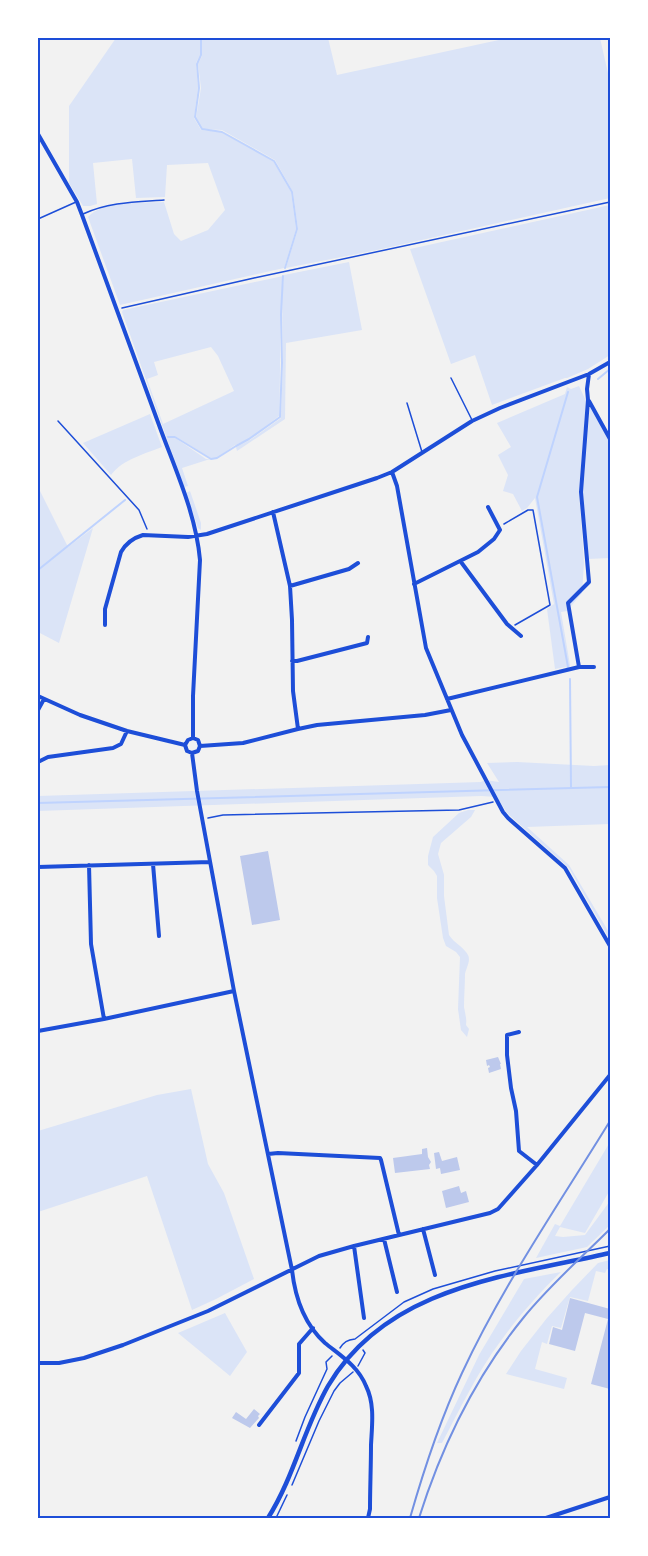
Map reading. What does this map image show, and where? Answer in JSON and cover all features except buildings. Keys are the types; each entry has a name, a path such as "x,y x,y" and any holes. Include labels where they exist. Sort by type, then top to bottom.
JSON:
{"street":[{"path":"38,134 77,202 183,489 197,536 200,580 193,738"},
{"path":"105,625 105,609 123,549 136,537 207,534 377,478 392,472 472,421 589,374 610,362"},
{"path":"579,667 568,603 589,582 581,492 589,374"},
{"path":"579,378 587,389"},
{"path":"588,400 610,439"},
{"path":"392,472 397,486 426,648 451,710 486,781 508,819 566,868 610,946"},
{"path":"414,584 478,552 494,539 500,530 488,507"},
{"path":"273,512 290,585 293,691 298,729"},
{"path":"461,561 507,624 520,636"},
{"path":"290,585 350,569 358,563"},
{"path":"292,661 367,643 368,637"},
{"path":"447,699 579,667 594,667"},
{"path":"38,696 80,715 127,731 185,745"},
{"path":"38,710 44,699"},
{"path":"201,746 243,743 298,729 451,710"},
{"path":"38,762 48,757 113,748 121,744 127,731"},
{"path":"185,745 193,738"},
{"path":"193,738 198,740 201,746"},
{"path":"185,745 187,751 192,753 198,751 201,746"},
{"path":"192,753 234,991 294,1287 299,1305 313,1328 324,1342 356,1369 367,1386 371,1404 368,1518"},
{"path":"38,867 210,862"},
{"path":"153,864 159,936"},
{"path":"89,866 92,944 104,1019"},
{"path":"38,1031 234,991"},
{"path":"519,1032 507,1035 507,1055 516,1111 519,1151 537,1165"},
{"path":"38,1363 59,1363 84,1358 123,1345 208,1311 313,1258 490,1213 498,1209 610,1075"},
{"path":"268,1154 380,1158 399,1235"},
{"path":"423,1229 435,1275"},
{"path":"384,1239 397,1292"},
{"path":"354,1246 364,1318"},
{"path":"268,1518 293,1470 323,1397 346,1359 393,1318 443,1293 491,1279 610,1253"},
{"path":"259,1425 299,1373 299,1346 313,1328"},
{"path":"546,1518 610,1497"}],"lane":[{"path":"82,215 109,205 164,200"},
{"path":"38,219 77,202"},
{"path":"451,378 472,421"},
{"path":"407,403 422,453"}],"path":[{"path":"117,310 254,278 610,202"},
{"path":"58,421 139,510 149,535"},
{"path":"500,530 504,523 528,510 533,510 550,605 511,628"},
{"path":"202,819 223,815 459,810 495,798"},
{"path":"297,1439 327,1369 326,1362 344,1342 355,1339 360,1334"},
{"path":"292,1486 334,1391 356,1369 365,1353"},
{"path":"276,1518 288,1495"}],"shaded area":[{"path":"116,38 200,38 200,55 196,63 198,87 194,118 201,130 221,132 273,161 291,192 296,229 284,268 120,305 88,217 113,205 164,202 174,234 181,241 208,230 225,210 208,163 167,165 165,197 136,198 132,159 93,163 97,204 83,206 69,183 69,106"},
{"path":"202,38 328,38 337,75 508,38 600,38 610,82 610,198 286,268 298,229 293,192 275,160 222,130 202,129 196,118 201,88 198,64 202,56"},
{"path":"610,205 610,355 588,369 567,378 492,405 475,355 451,364 410,249"},
{"path":"349,262 362,330 286,343 285,419 237,451 236,447 281,418 284,275"},
{"path":"283,276 279,416 249,439 212,459 175,436 168,437 174,437 206,459 212,460 182,468 188,486 184,487 123,310","holes":["211,347 218,356 234,391 163,424 147,379 158,375 154,362"]},
{"path":"579,386 586,401 579,492 584,563 582,593 567,611 561,612 570,665 570,671 567,672 566,667 555,669 547,609 554,604 535,498 522,511 513,494 503,491 508,475 498,455 511,447 497,423 565,394 567,387 571,389"},
{"path":"590,407 610,442 610,558 588,559 583,492"},
{"path":"150,414 162,447 128,461 111,475 83,443"},
{"path":"38,487 68,547 93,528 59,643 38,632"},
{"path":"190,491 201,523 201,530 198,528 186,493"},
{"path":"487,763 610,765 610,824 527,827 569,865 610,934 610,940 569,868 507,813 497,797 38,811 38,796 481,782 485,780 499,782"},
{"path":"475,810 471,817 441,843 438,854 444,875 449,935 469,957 465,974 464,1003 466,1025 469,1029 467,1037 461,1030 458,1009 460,957 446,946 443,938 437,898 437,876 428,865 428,856 433,837 459,813"},
{"path":"191,1089 208,1164 224,1193 254,1279 192,1310 147,1176 38,1212 38,1131 157,1095"},
{"path":"610,1142 610,1190 585,1233 560,1227 555,1236 585,1235 610,1201 610,1225 587,1247 536,1258 555,1224 560,1226"},
{"path":"610,1260 610,1270 607,1269 605,1273 596,1271 588,1301 570,1297 561,1328 552,1326 547,1344 542,1342 535,1369 567,1378 564,1389 506,1374 521,1351 572,1290 598,1263"},
{"path":"561,1272 514,1323 500,1342 476,1379 442,1443 437,1443 479,1355 524,1279"},
{"path":"225,1313 247,1352 230,1376 178,1333"}],"waterway":[{"path":"201,38 201,55 197,64 199,88 195,117 202,129 222,132 274,161 292,192 297,229 285,268"},
{"path":"168,437 175,437 211,459 217,458 280,417 283,276"},
{"path":"598,379 610,369"},
{"path":"568,392 537,497 568,667"},
{"path":"38,570 125,500"},
{"path":"570,679 571,787"},
{"path":"38,803 610,787"}],"railway":[{"path":"410,1518 440,1427 478,1340 532,1245 610,1121"},
{"path":"419,1518 449,1438 490,1363 534,1305 610,1229"}]}
